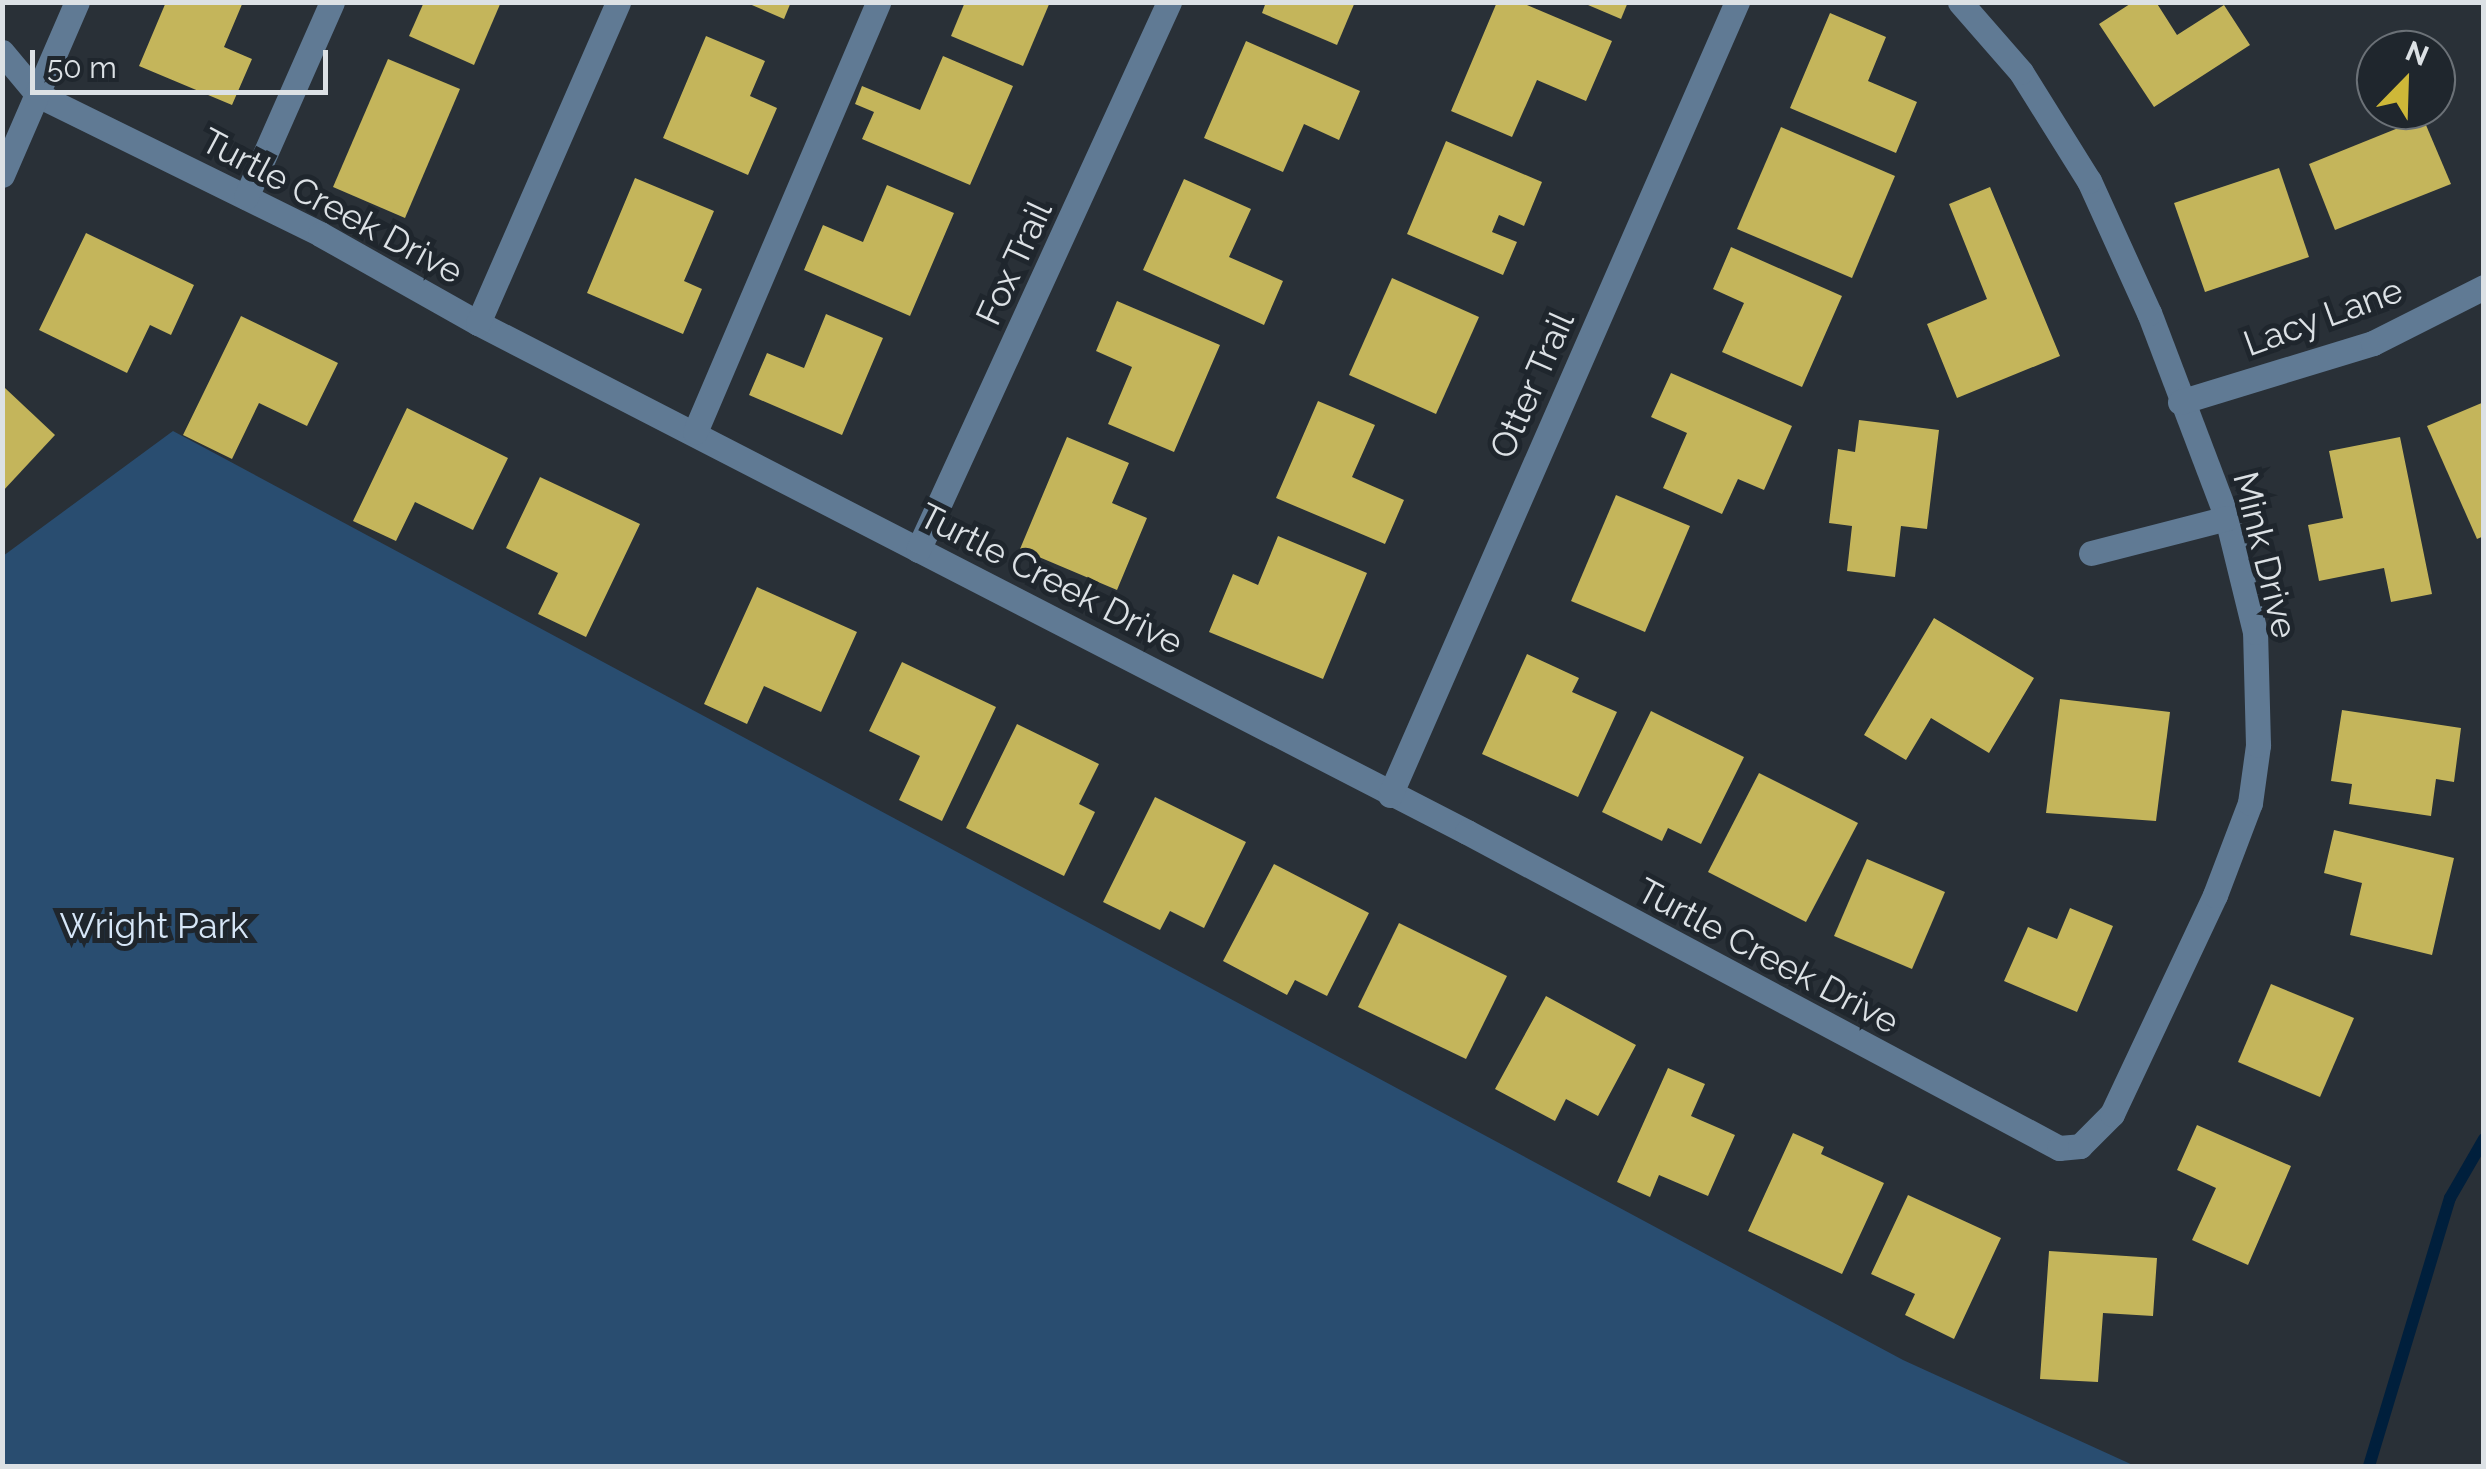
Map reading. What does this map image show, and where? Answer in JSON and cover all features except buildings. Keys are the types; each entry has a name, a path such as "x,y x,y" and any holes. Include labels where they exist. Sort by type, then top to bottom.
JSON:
{"street":[{"path":"2,175 77,2"},
{"path":"246,198 332,2"},
{"path":"478,323 618,2"},
{"path":"695,432 878,2"},
{"name":"Fox Trail","path":"918,550 1169,2"},
{"name":"Otter Trail","path":"1390,795 1737,2"},
{"name":"Mink Drive","path":"1960,2 2021,72 2089,181 2149,313 2227,518 2255,632 2258,745 2250,804 2215,894 2112,1114 2080,1146"},
{"name":"Turtle Creek Drive","path":"2,52 38,95 246,198 478,323 695,432 2059,1148 2080,1146"},
{"name":"Lacy Lane","path":"2180,402 2373,343 2484,287"},
{"path":"2091,552 2227,518"}],"green space":[{"name":"Wright Park","path":"173,431 1903,1360 2135,1466 3,1466 3,556"}],"waterway":[{"path":"2369,1466 2450,1198 2484,1139"}]}
